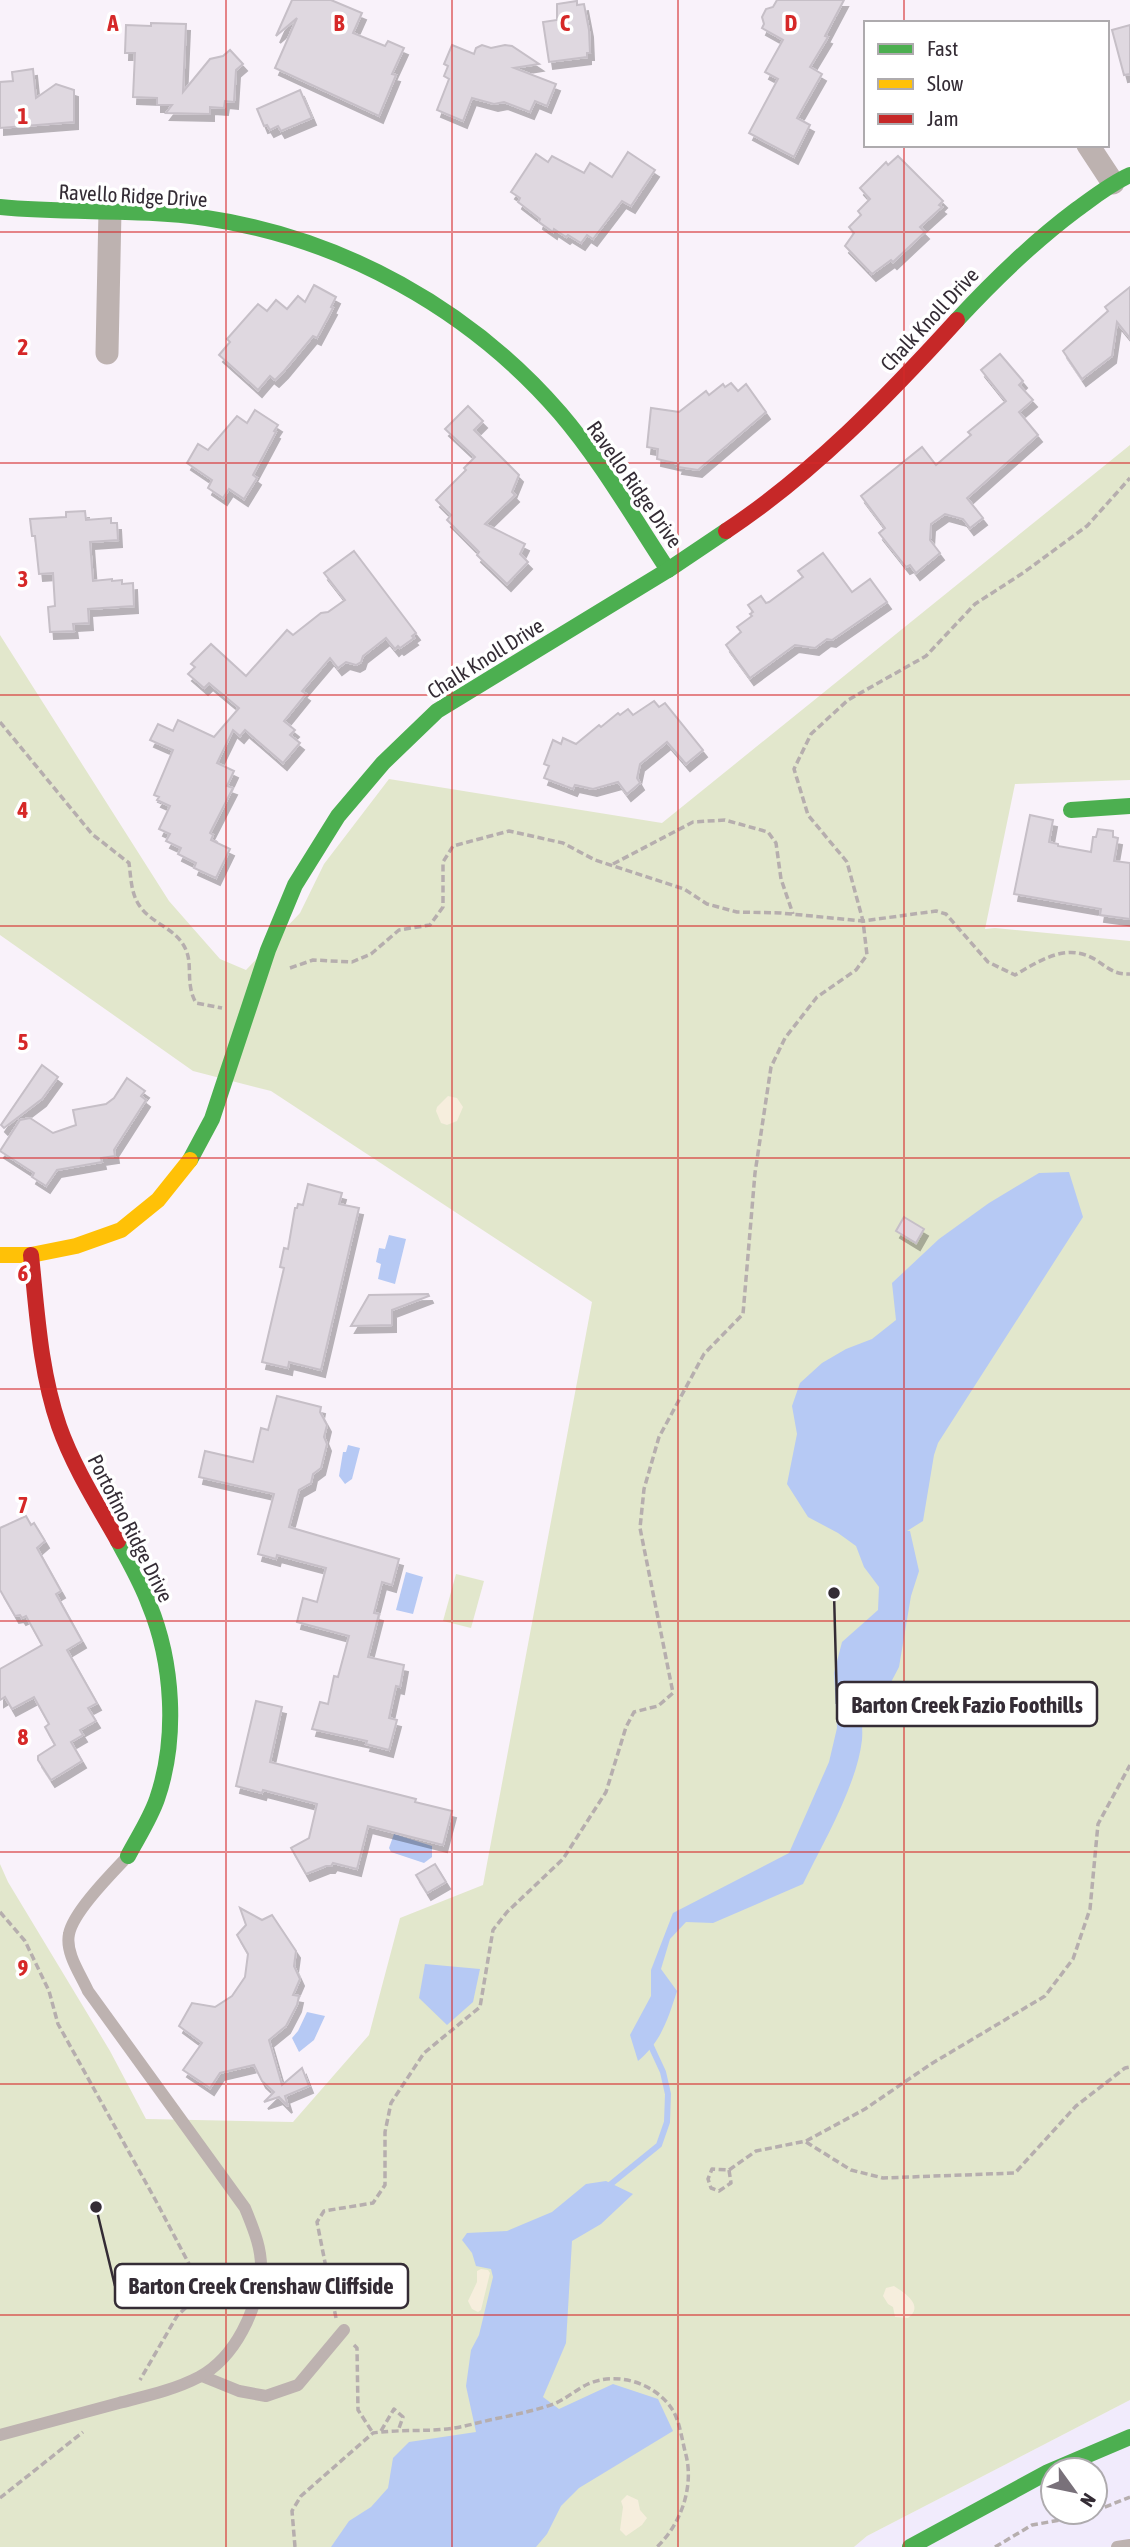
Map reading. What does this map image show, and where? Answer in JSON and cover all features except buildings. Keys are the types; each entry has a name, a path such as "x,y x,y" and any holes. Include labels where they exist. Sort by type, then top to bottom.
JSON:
{"street":[{"path":"1090,147 1122,179"},
{"name":"Chalk Knoll Drive","path":"0,1255 31,1255 76,1246 121,1230 158,1200 175,1181 190,1160 212,1119 268,950 295,885 338,816 383,763 437,711 668,570 770,502 917,364 990,284 1040,237 1122,179"},
{"name":"Ravello Ridge Drive","path":"0,207 52,213 110,211 206,218 263,229 330,250 375,269 418,293 461,322 544,395 580,439 668,570"},
{"path":"107,353 110,211"},
{"path":"1071,810 1130,806"},
{"name":"Portofino Ridge Drive","path":"31,1255 41,1348 47,1382 60,1427 77,1469 140,1583 158,1632 165,1667 169,1721 165,1767 158,1797 128,1856"},
{"path":"910,2547 1048,2472 1130,2437"}],"lane":[{"path":"0,2435 170,2389 202,2376 223,2357 241,2335 254,2305 261,2269 257,2239 245,2208 88,1991 71,1954 69,1934 86,1902 128,1856"},
{"path":"202,2376 239,2391 266,2396 298,2385 344,2330"},
{"path":"1117,2547 1130,2545"}],"path":[{"path":"373,2432 358,2410 357,2348 336,2318 317,2222 324,2211 373,2203 385,2185 385,2132 391,2103 424,2053 480,2007 492,1930 506,1912 563,1859 606,1792 626,1727 634,1712 658,1706 673,1693 640,1528 644,1489 659,1437 704,1354 743,1314 755,1173 771,1068 785,1038 817,997 856,970 867,955 863,920 847,862 808,815 794,769 811,734 848,700 926,656 975,604 1087,526 1130,478"},
{"path":"0,722 92,834 129,863 132,890 140,908 179,937 188,952 189,990 196,1003 222,1008"},
{"path":"612,865 693,822 725,820 768,832 776,843 781,879 793,914"},
{"path":"288,969 313,960 352,962 371,954 399,930 430,925 443,907 443,862 453,846 509,831 563,843 595,860 684,889 707,904 737,912 863,920 936,911 946,914 988,962 1015,975 1043,959 1067,951 1090,957 1118,975 1130,974"},
{"path":"729,2170 731,2183 719,2191 711,2188 708,2179 712,2169 729,2170 756,2151 806,2141 865,2109 931,2064 1045,1996 1073,1959 1090,1909 1098,1824 1130,1765"},
{"path":"0,1912 25,1941 49,1991 58,2024 199,2283 194,2300 177,2316 135,2388"},
{"path":"806,2141 851,2170 883,2178 1015,2173 1076,2106 1125,2068 1130,2067"},
{"path":"295,2547 292,2511 302,2496 373,2432 439,2431 467,2426 553,2404 589,2384 616,2376 658,2391 674,2411 690,2470 687,2497 668,2537 657,2547"},
{"path":"382,2431 394,2409 403,2417 398,2431"},
{"path":"0,2498 82,2432 95,2429"},
{"path":"1109,2506 1130,2497"},
{"path":"995,2547 1032,2525 1039,2524"}],"shaded area":[{"path":"1130,2400 1130,2547 854,2547 867,2536"}],"green space":[{"path":"1130,445 1130,780 1015,784 985,929 1130,941 1130,2400 867,2536 854,2547 0,2547 0,1864 8,1882 110,2051 146,2119 293,2122 369,2035 400,1918 483,1885 592,1302 271,1091 193,1071 0,935 0,635 169,901 220,959 246,970 300,913 324,864 389,779 662,823"},
{"path":"456,1574 484,1581 471,1628 443,1621"}],"sand":[{"path":"448,1096 457,1098 463,1107 457,1121 447,1125 441,1123 436,1111"},
{"path":"481,2269 490,2273 481,2310 478,2312 472,2309 468,2301 477,2282 477,2271"},
{"path":"894,2286 914,2304 915,2309 908,2318 895,2317 893,2307 883,2296 886,2288"},
{"path":"627,2495 638,2500 640,2510 647,2518 626,2536 620,2530 623,2507 621,2501"}],"water":[{"path":"1069,1172 1083,1217 938,1443 923,1521 907,1531 910,1531 919,1571 911,1596 899,1667 888,1688 861,1702 862,1735 859,1757 829,1832 803,1884 713,1923 686,1922 670,1939 661,1969 677,1991 658,2038 638,2061 630,2035 651,1996 651,1970 673,1913 789,1853 829,1762 837,1728 834,1673 842,1642 878,1610 879,1587 864,1567 856,1546 808,1517 787,1484 797,1434 792,1406 800,1383 822,1363 846,1349 872,1339 896,1320 892,1283 939,1239 989,1203 1039,1173"},
{"path":"389,1235 406,1239 395,1284 378,1279 381,1264 376,1262 379,1248 385,1249"},
{"path":"348,1445 360,1448 352,1479 345,1484 339,1476 343,1452 346,1452"},
{"path":"406,1572 423,1577 413,1614 396,1610"},
{"path":"394,1834 432,1846 432,1857 424,1863 391,1852 389,1848"},
{"path":"425,1964 480,1969 473,2002 447,2025 419,1998"},
{"path":"307,2012 325,2016 314,2040 299,2052 292,2038"},
{"path":"606,2181 633,2194 601,2224 572,2241 566,2343 543,2397 559,2409 613,2384 658,2399 673,2431 579,2488 561,2506 547,2534 536,2547 331,2547 349,2521 371,2507 388,2488 393,2458 409,2442 476,2432 466,2386 471,2350 479,2335 493,2277 491,2269 476,2266 472,2253 462,2240 467,2233 507,2231 552,2212 586,2184"}],"waterway":[{"path":"606,2188 659,2145 667,2122 668,2094 663,2072 650,2044"}],"traffic: fast":[{"path":"957,320 999,276 1044,235 1116,182 1130,175"},
{"path":"0,207 155,213 206,218 257,228 306,242 354,261 400,284 486,341 525,376 560,413 603,470 668,570"},
{"path":"190,1160 212,1119 268,950 295,885 338,816 383,763 437,711 668,570 726,531"},
{"path":"1071,810 1130,806"},
{"path":"118,1541 142,1588 157,1627 168,1675 170,1700 164,1775 154,1806 128,1856"},
{"path":"910,2547 1048,2472 1130,2437"}],"traffic: slow":[{"path":"0,1255 31,1255 76,1246 121,1230 158,1200 190,1160"}],"traffic: jam":[{"path":"726,531 789,485 848,433 957,320"},
{"path":"31,1255 47,1384 59,1426 71,1456 118,1541"}],"place":[{"name":"Barton Creek Fazio Foothills","path":"834,1593"},
{"name":"Barton Creek Crenshaw Cliffside","path":"96,2207"}]}
